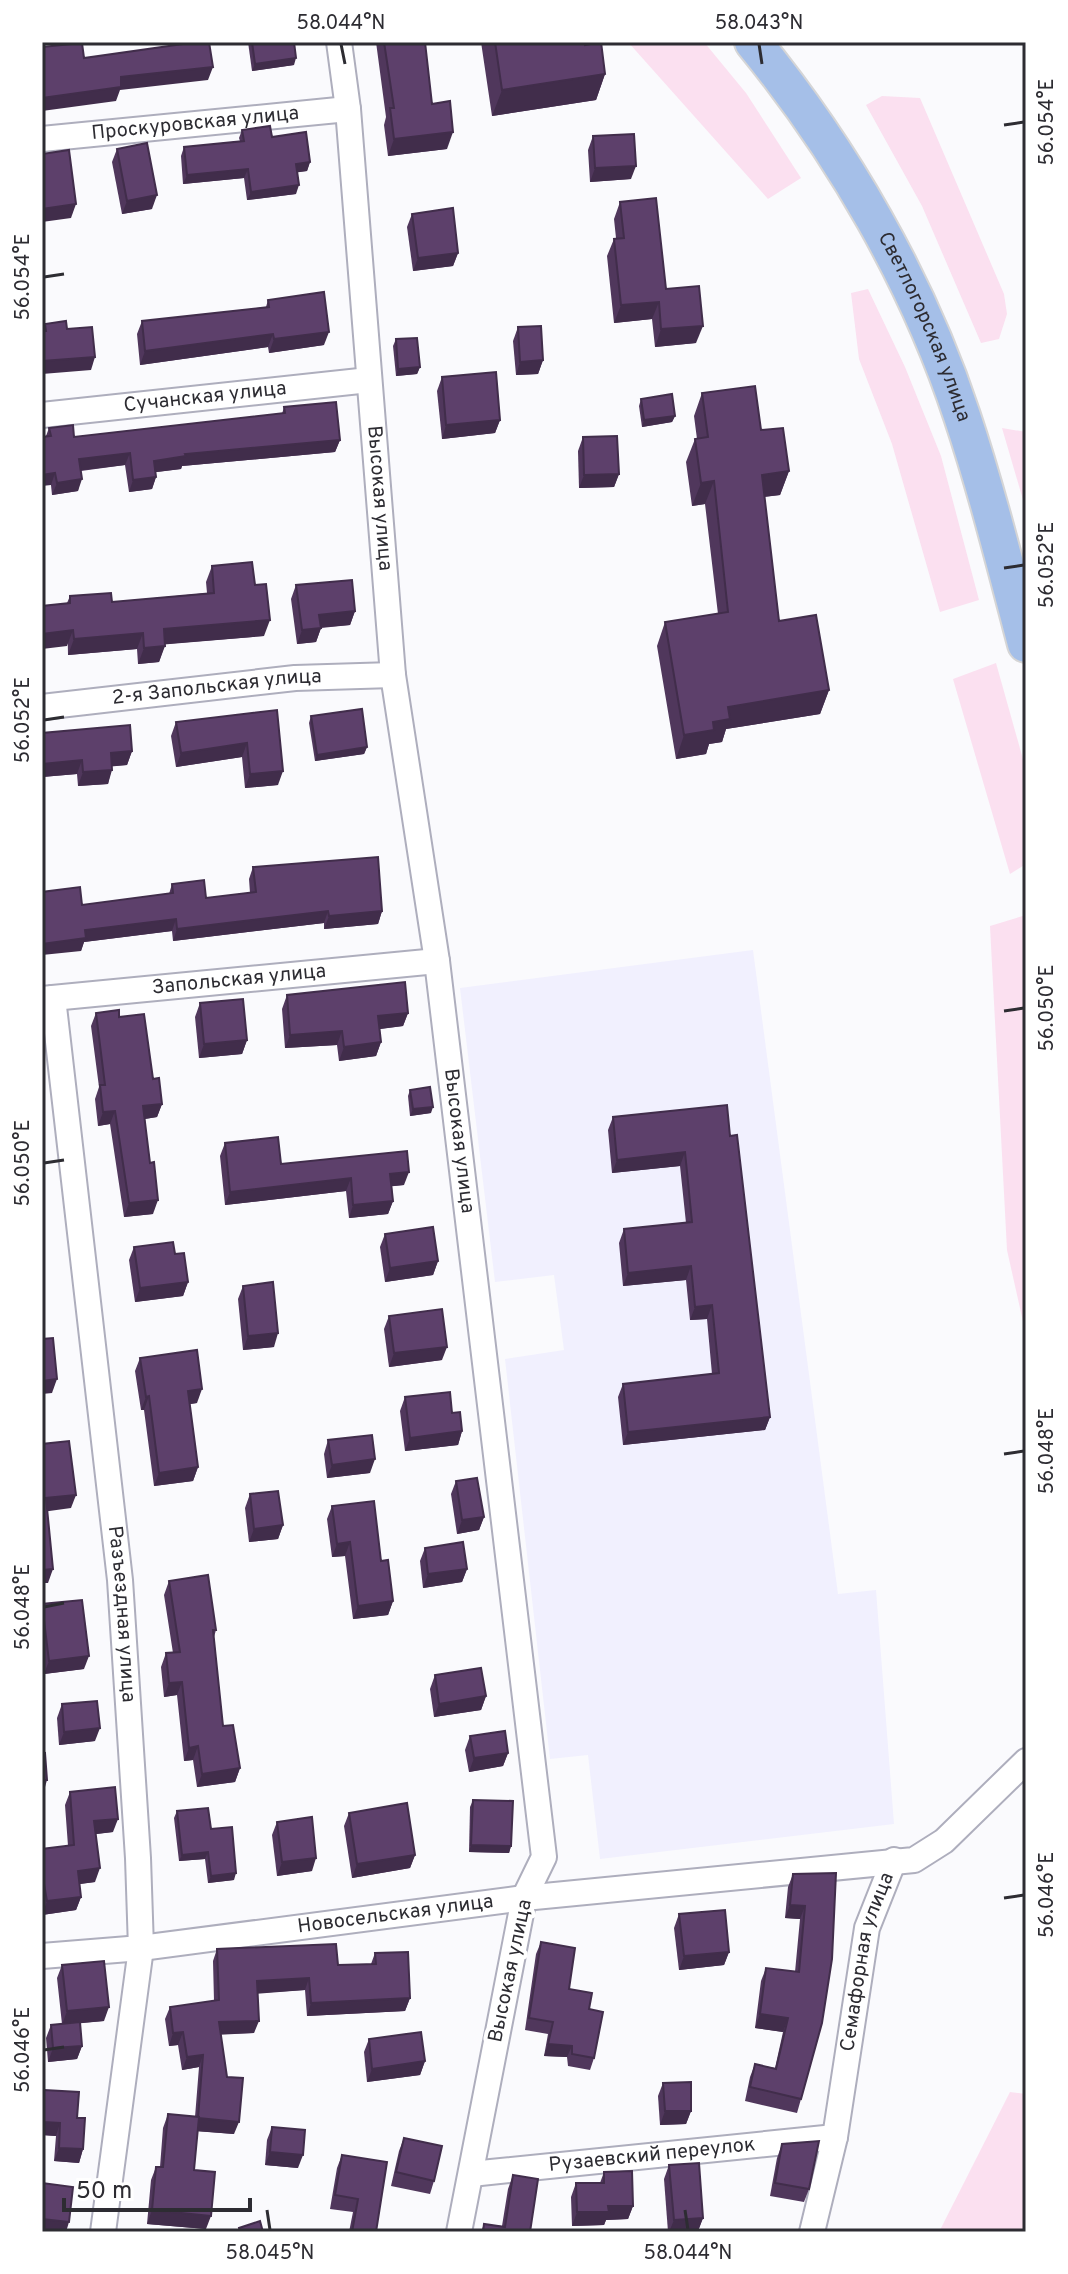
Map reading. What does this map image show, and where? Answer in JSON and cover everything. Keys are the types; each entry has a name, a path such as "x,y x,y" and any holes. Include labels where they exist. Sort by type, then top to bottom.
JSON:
{"main road":[{"name":"Светлогорская улица","path":"753,42 798,99 850,181 927,325 962,414 1026,644"}],"street":[{"name":"Высокая улица","path":"339,42 348,109 393,675 437,961 544,1857 524,1898 459,2232"},
{"name":"Проскуровская улица","path":"42,139 348,109"},
{"name":"Сучанская улица","path":"42,415 369,380"},
{"name":"2-я Запольская улица","path":"42,707 295,678 393,675"},
{"name":"Запольская улица","path":"47,999 437,961"},
{"name":"Разъездная улица","path":"47,999 120,1580 141,1948 103,2232"},
{"name":"Семафорная улица","path":"812,2232 835,2137 867,1928 894,1860 914,1860 944,1841 1026,1761"},
{"name":"Новосельская улица","path":"42,1956 141,1948 524,1898 894,1860"},
{"name":"Рузаевский переулок","path":"471,2174 835,2137"}],"shaded area":[{"path":"628,42 704,42 746,93 801,178 768,199"},
{"path":"882,96 920,98 1004,294 1007,314 999,339 981,343 922,206 866,105"},
{"path":"868,289 905,367 941,456 979,600 940,612 892,444 859,359 851,293"},
{"path":"1002,428 1026,432 1026,510"},
{"path":"996,663 1026,770 1026,864 1010,874 953,679"},
{"path":"1026,915 1026,1335 1007,1250 990,926"},
{"path":"753,950 838,1594 876,1590 894,1824 600,1859 588,1755 550,1759 505,1359 564,1350 554,1275 495,1282 460,988"},
{"path":"1010,2092 1026,2094 1026,2232 939,2232"}],"building":[{"path":"209,42 213,67 121,77 121,87 42,98 42,47 82,43 84,58"},
{"path":"252,42 294,42 296,58 255,64"},
{"path":"384,42 425,42 432,104 450,101 453,132 394,139 390,108 394,108"},
{"path":"495,42 584,42 585,45 601,42 605,74 502,90"},
{"path":"270,126 272,137 306,132 310,162 296,164 299,185 251,192 248,169 187,175 184,147 244,141 242,130"},
{"path":"634,134 636,166 595,168 593,136"},
{"path":"147,143 157,195 127,201 117,149"},
{"path":"69,150 76,204 42,209 42,154"},
{"path":"656,198 666,289 699,286 703,326 661,329 659,302 621,305 614,239 624,238 620,202"},
{"path":"453,208 458,253 418,258 412,214"},
{"path":"324,292 329,332 274,339 273,334 145,351 142,321 269,307 268,300"},
{"path":"66,321 67,329 92,327 95,357 42,361 42,331 46,331 45,324"},
{"path":"541,326 543,360 520,362 518,327"},
{"path":"417,338 420,367 398,369 396,339"},
{"path":"496,372 500,420 446,425 442,377"},
{"path":"755,386 761,430 783,428 789,471 762,475 779,621 816,615 829,690 728,707 730,719 713,722 714,730 684,735 665,622 728,612 714,481 701,483 695,439 708,437 702,393"},
{"path":"672,394 675,416 644,420 641,399"},
{"path":"336,402 340,440 185,454 154,461 156,477 133,480 130,453 79,459 82,479 57,483 55,473 42,475 42,437 51,436 49,428 73,425 74,437 285,413 284,407"},
{"path":"617,436 619,474 584,475 583,437"},
{"path":"252,562 255,585 266,584 270,620 164,629 165,646 144,648 143,633 74,639 73,630 42,634 42,606 70,603 70,596 111,593 112,602 214,593 212,566"},
{"path":"352,580 355,611 319,615 321,628 302,630 296,585"},
{"path":"362,709 367,747 317,755 311,716"},
{"path":"277,710 283,771 250,774 247,743 181,753 176,722"},
{"path":"130,725 132,751 111,753 112,770 83,772 82,760 42,764 42,733"},
{"path":"378,857 382,911 329,916 328,911 177,929 176,919 85,930 86,938 42,944 42,892 80,887 82,905 173,893 172,884 204,880 206,898 256,892 253,867"},
{"path":"405,982 408,1013 378,1016 381,1042 344,1047 342,1031 290,1035 287,995"},
{"path":"243,999 247,1040 204,1044 200,1003"},
{"path":"119,1010 119,1017 144,1014 153,1079 159,1078 162,1104 143,1106 158,1200 129,1203 115,1111 103,1112 100,1085 105,1085 96,1013"},
{"path":"430,1087 433,1107 413,1109 410,1090"},
{"path":"727,1105 730,1136 737,1135 770,1417 628,1432 623,1384 719,1373 712,1305 695,1307 691,1266 628,1273 624,1229 692,1222 685,1152 617,1160 613,1117"},
{"path":"278,1137 281,1164 407,1151 409,1172 390,1174 393,1201 353,1205 351,1178 230,1192 225,1143"},
{"path":"433,1227 438,1261 390,1268 385,1234"},
{"path":"173,1242 175,1254 184,1253 188,1282 140,1288 134,1247"},
{"path":"273,1282 278,1333 248,1336 243,1286"},
{"path":"442,1309 447,1347 394,1353 389,1316"},
{"path":"53,1338 57,1379 42,1381 42,1339"},
{"path":"197,1350 202,1389 188,1391 198,1467 159,1473 149,1396 146,1397 140,1358"},
{"path":"450,1392 452,1413 460,1412 462,1431 410,1438 405,1397"},
{"path":"372,1435 375,1459 332,1465 328,1440"},
{"path":"69,1441 76,1495 46,1498 53,1569 42,1570 42,1444"},
{"path":"477,1478 484,1517 462,1520 456,1481"},
{"path":"278,1491 283,1525 254,1529 250,1494"},
{"path":"374,1501 381,1561 388,1560 393,1601 358,1606 350,1542 337,1544 332,1506"},
{"path":"463,1542 467,1569 428,1574 425,1548"},
{"path":"208,1575 216,1630 213,1630 223,1726 233,1725 240,1768 202,1774 198,1746 189,1748 182,1682 169,1683 166,1653 180,1652 169,1581"},
{"path":"82,1600 89,1656 49,1661 42,1604"},
{"path":"481,1668 486,1696 439,1704 435,1675"},
{"path":"97,1701 100,1728 64,1732 62,1704"},
{"path":"505,1731 508,1753 474,1758 470,1736"},
{"path":"45,1753 47,1780 42,1780 42,1754"},
{"path":"115,1787 118,1819 94,1821 100,1868 78,1871 81,1897 47,1901 42,1884 42,1849 74,1845 70,1792"},
{"path":"473,1800 513,1801 511,1846 471,1845"},
{"path":"407,1803 415,1855 357,1864 349,1813"},
{"path":"208,1808 211,1829 232,1827 236,1873 211,1876 208,1852 182,1855 177,1811"},
{"path":"312,1817 316,1858 282,1862 277,1822"},
{"path":"836,1873 832,1959 822,2023 801,2099 750,2087 755,2064 776,2069 788,2018 760,2014 766,1968 799,1972 805,1906 790,1905 793,1874"},
{"path":"725,1910 729,1952 684,1956 679,1914"},
{"path":"541,1942 575,1948 569,1989 592,1993 589,2009 603,2012 594,2058 572,2054 572,2046 548,2044 553,2022 529,2018"},
{"path":"336,1944 338,1965 376,1964 375,1953 408,1952 410,1998 311,2003 309,1978 257,1981 259,2021 219,2022 227,2077 243,2078 239,2122 198,2118 203,2055 187,2057 183,2032 173,2033 170,2007 219,2000 217,1949"},
{"path":"104,1961 109,2007 67,2011 62,1965"},
{"path":"80,2022 82,2046 53,2048 51,2025"},
{"path":"421,2032 425,2061 372,2069 369,2039"},
{"path":"691,2082 691,2111 665,2111 663,2083"},
{"path":"44,2090 79,2092 77,2118 85,2118 83,2149 59,2148 60,2123 43,2122"},
{"path":"168,2114 199,2117 194,2170 215,2172 211,2216 152,2210 156,2167 163,2167"},
{"path":"272,2127 305,2130 303,2155 270,2152"},
{"path":"404,2138 442,2146 434,2181 396,2172"},
{"path":"819,2141 809,2189 775,2183 782,2144"},
{"path":"342,2155 387,2162 376,2232 352,2232 358,2199 335,2195"},
{"path":"699,2163 703,2218 674,2220 669,2165"},
{"path":"632,2171 633,2206 608,2206 609,2212 577,2212 576,2183 604,2183 604,2172"},
{"path":"513,2175 538,2179 530,2232 483,2232 484,2224 505,2227"},
{"path":"42,2183 73,2187 69,2222 42,2219"},
{"path":"260,2221 263,2232 240,2232 239,2228"}]}
